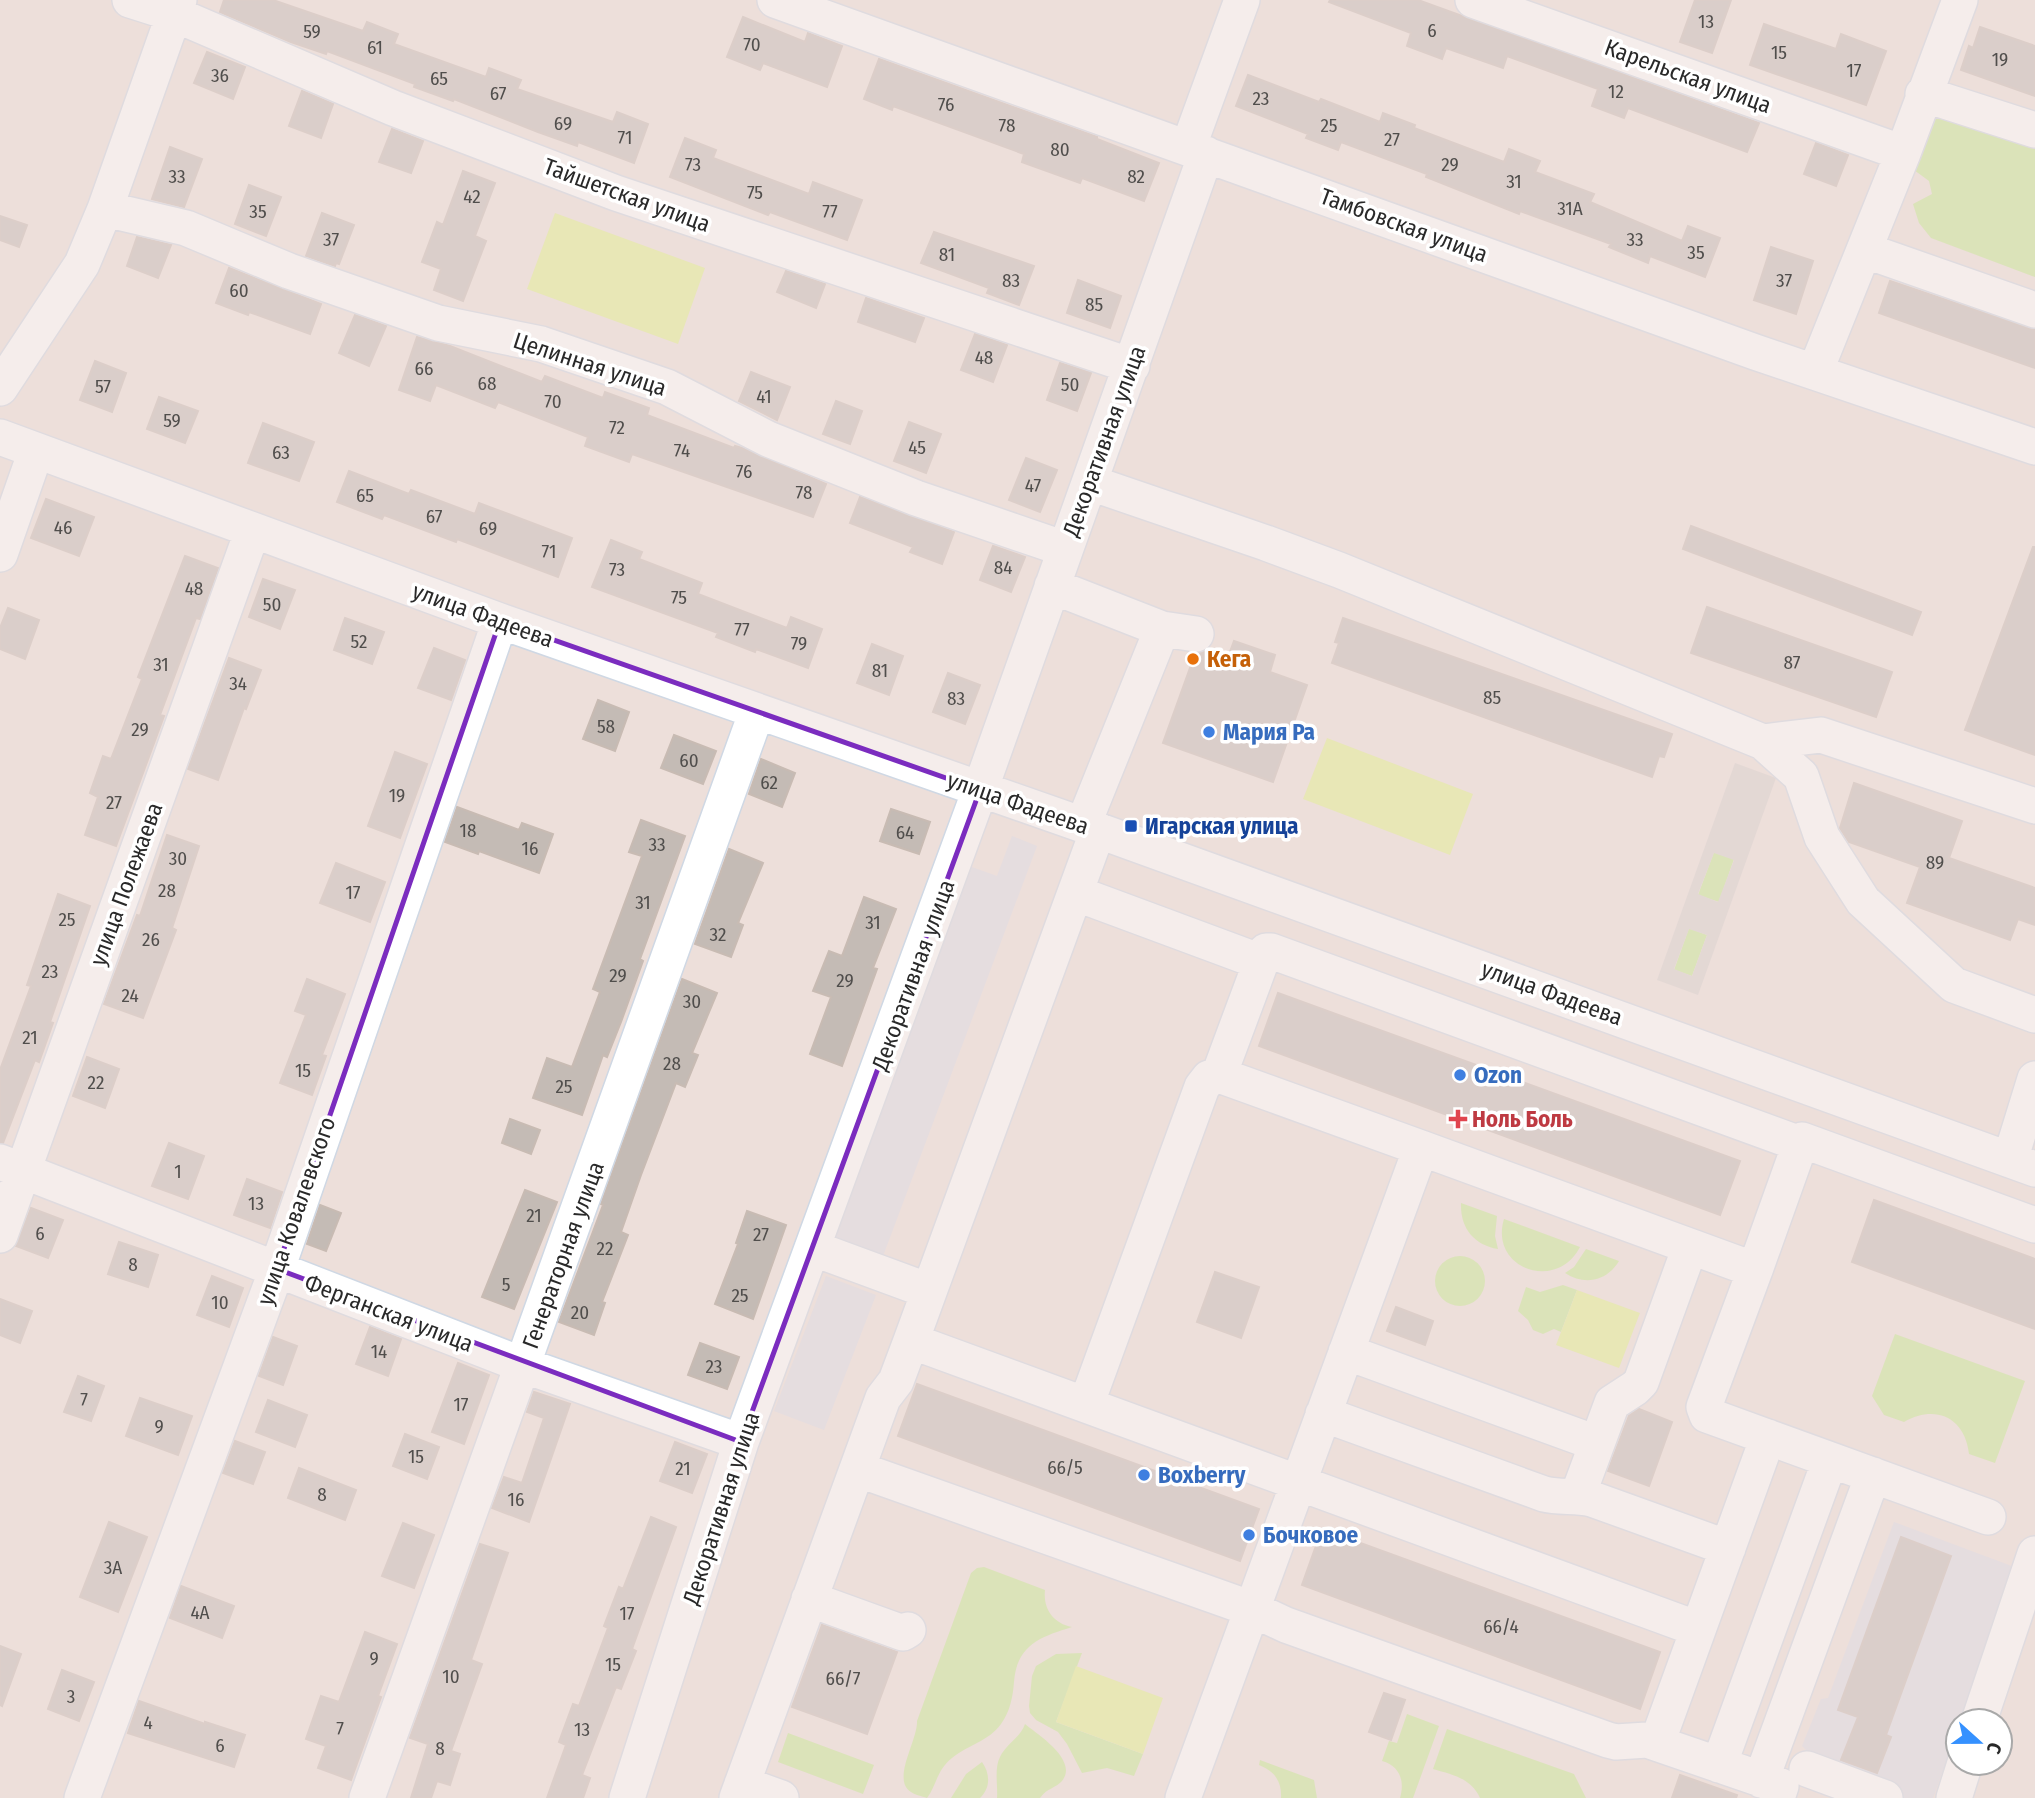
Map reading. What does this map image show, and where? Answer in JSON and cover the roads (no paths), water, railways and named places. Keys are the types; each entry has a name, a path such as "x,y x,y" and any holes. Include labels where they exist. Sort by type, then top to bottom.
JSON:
{"street":[{"name":"Тайшетская улица","path":"130,0 176,7 393,108 616,193 1132,366"},
{"name":"Тамбовская улица","path":"775,0 1815,372 2035,447"},
{"name":"Декоративная улица","path":"628,1798 741,1442 1132,366 1242,0"},
{"name":"Карельская улица","path":"1473,0 1902,153"},
{"path":"1815,372 1960,0"},
{"path":"0,388 82,264 106,209 176,7"},
{"path":"1923,94 2035,130"},
{"name":"Целинная улица","path":"106,209 186,228 289,271 438,323 541,344 667,387 768,439 916,498 1065,549"},
{"path":"1864,250 2035,310"},
{"name":"улица Фадеева","path":"0,437 500,621 1091,827 2022,1164"},
{"path":"0,554 36,451"},
{"path":"1091,484 1326,566 1763,742 1801,776 1822,837 1863,901 1954,985 2035,1015"},
{"name":"улица Полежаева","path":"0,1235 12,1166 253,532"},
{"path":"1052,586 1162,629 1196,634"},
{"name":"улица Ковалевского","path":"82,1798 277,1269 500,621"},
{"path":"781,1798 739,1791 883,1398 896,1381 911,1341 1075,893 1091,827 1162,629"},
{"name":"Генераторная улица","path":"367,1798 757,711"},
{"path":"1763,742 1821,735 2035,806"},
{"path":"1075,893 1261,962"},
{"path":"1219,1075 1261,962 1266,951 1271,951 2035,1225"},
{"path":"1086,1405 1202,1087 1209,1078 1219,1075 1755,1270"},
{"path":"2022,1164 2035,1079"},
{"path":"1820,1091 1704,1411 1707,1415 1988,1517"},
{"path":"1183,1798 1420,1148"},
{"name":"Ферганская улица","path":"12,1166 523,1365 741,1442"},
{"path":"1578,1495 1612,1403 1641,1382 1690,1247"},
{"path":"812,1248 929,1292"},
{"path":"911,1341 1698,1629"},
{"path":"1346,1352 1597,1443"},
{"path":"1323,1414 1544,1494 1554,1497 1578,1495 1728,1548"},
{"path":"1657,1743 1769,1437"},
{"path":"1719,1765 1830,1460"},
{"path":"857,1469 1252,1609 1286,1625 1608,1740 1616,1742 1640,1739 1657,1743 1719,1765 1769,1789 1873,1475"},
{"path":"1984,1707 2035,1554"},
{"path":"809,1599 903,1633 908,1630"},
{"path":"1807,1769 1885,1798"},
{"path":"1954,1798 1961,1777"}],"place":[{"name":"Кега","path":"1193,659"},
{"name":"Мария Ра","path":"1209,732"},
{"name":"Игарская улица","path":"1131,826"},
{"name":"Ozon","path":"1460,1075"},
{"name":"Ноль Боль","path":"1458,1119"},
{"name":"Boxberry","path":"1144,1475"},
{"name":"Бочковое","path":"1249,1535"}]}
